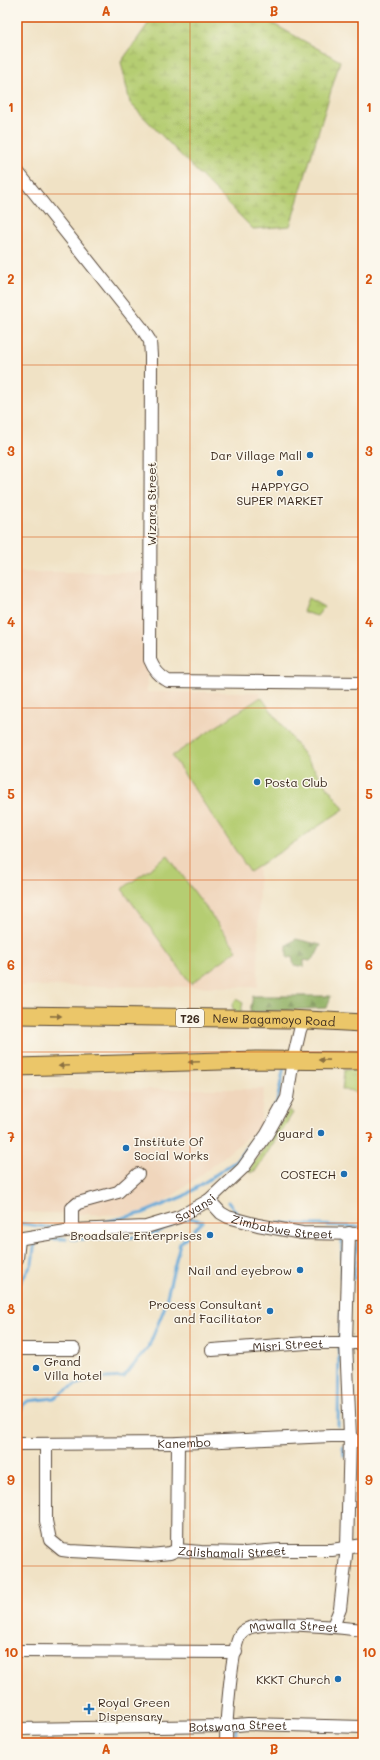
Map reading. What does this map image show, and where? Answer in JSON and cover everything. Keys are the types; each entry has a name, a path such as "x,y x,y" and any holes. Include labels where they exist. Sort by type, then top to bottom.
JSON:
{"highway":[{"name":"New Bagamoyo Road","path":"17,1015 304,1020 363,1023"},
{"path":"17,1067 293,1060 363,1061"}],"street":[{"name":"Wizara Street","path":"17,171 150,341 150,660 154,669 160,676 168,681 363,683"},
{"name":"Sayansi","path":"18,1239 72,1230 146,1227 179,1217 209,1200 243,1168 267,1134 287,1098 293,1060 300,1030 304,1020"},
{"path":"72,1230 72,1208 78,1203 118,1192 138,1174"},
{"name":"Zimbabwe Street","path":"209,1200 221,1213 228,1217 252,1223 302,1233 363,1234"},
{"path":"333,1626 340,1609 347,1547 350,1436 346,1342 349,1233"},
{"path":"17,1259 18,1239"},
{"name":"Misri Street","path":"212,1350 307,1343 363,1343"},
{"path":"17,1349 74,1349"},
{"path":"350,1436 355,1441 363,1441"},
{"name":"Kanembo","path":"17,1444 178,1443 350,1436"},
{"path":"177,1550 178,1443"},
{"name":"Zalishamali Street","path":"46,1445 46,1522 50,1540 62,1550 151,1555 170,1553 177,1550 245,1553 279,1550 332,1550 363,1545"},
{"name":"Mawalla Street","path":"226,1743 226,1726 236,1652 241,1633 250,1627 281,1624 333,1626 363,1630"},
{"path":"17,1651 236,1652"},
{"name":"Botswana Street","path":"17,1729 226,1726 248,1724 363,1727"}],"shaded area":[{"path":"17,572 148,572 147,692 260,692 258,987 17,986"},
{"name":"Institute Of Social Works","path":"17,1089 264,1089 260,1127 210,1168 155,1209 122,1215 17,1212"}],"green space":[{"path":"153,17 261,17 340,61 290,226 253,229 130,103 121,62"},
{"path":"308,598 324,607 317,616 303,612"},
{"name":"Posta Club","path":"261,697 344,809 250,872 172,756"},
{"path":"168,856 237,950 191,984 122,889"},
{"path":"296,939 321,945 316,955 310,961 304,960 304,967 294,965 292,957 287,958 287,945"},
{"path":"253,996 331,996 327,1008 250,1012"},
{"path":"236,999 243,1003 240,1015 233,1009 232,1005"},
{"path":"363,1069 363,1095 349,1090 342,1090 344,1070"},
{"path":"289,1110 293,1113 256,1170 250,1173 249,1171"}],"waterway":[{"path":"100,1223 143,1213 184,1196 236,1161 258,1133 277,1102 284,1066"},
{"path":"228,1202 238,1215"},
{"path":"185,1220 189,1218 203,1221"},
{"path":"17,1425 23,1405 28,1401 54,1398 73,1386 90,1379 124,1377 149,1346 164,1309 180,1243 203,1221"},
{"path":"17,1223 53,1228"},
{"path":"280,1223 363,1227"},
{"path":"142,1236 155,1233 172,1225"},
{"path":"342,1236 342,1281"},
{"path":"112,1238 134,1237"},
{"path":"91,1239 104,1238"},
{"path":"49,1239 66,1239"},
{"path":"72,1239 84,1239"},
{"path":"17,1288 32,1264 34,1248 37,1240"},
{"path":"354,1279 357,1242 363,1242"},
{"path":"339,1341 341,1312"},
{"path":"338,1426 339,1346"},
{"path":"343,1447 344,1456"},
{"path":"340,1567 339,1560 341,1555"},
{"path":"235,1743 236,1728"}],"place":[{"name":"Dar Village Mall","path":"310,455"},
{"name":"HAPPYGO SUPER MARKET","path":"280,473"},
{"name":"Posta Club","path":"257,782"},
{"name":"guard","path":"321,1133"},
{"name":"Institute Of Social Works","path":"126,1148"},
{"name":"COSTECH","path":"344,1174"},
{"name":"Broadsale Enterprises","path":"210,1235"},
{"name":"Nail and eyebrow","path":"300,1270"},
{"name":"Process Consultant and Facilitator","path":"270,1311"},
{"name":"Grand Villa hotel","path":"36,1368"},
{"name":"KKKT Church","path":"338,1679"},
{"name":"Royal Green Dispensary","path":"89,1709"}]}
